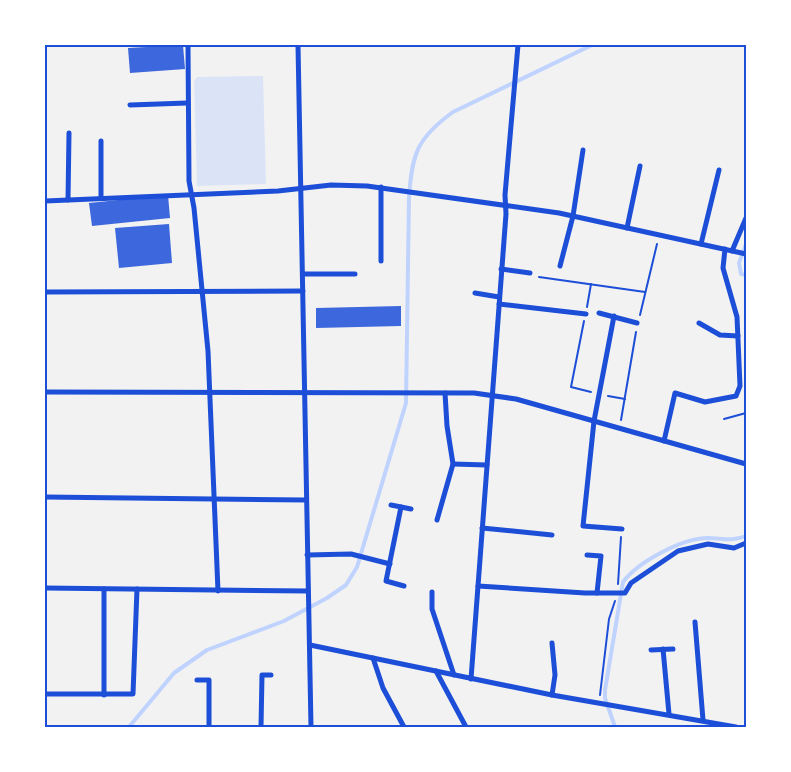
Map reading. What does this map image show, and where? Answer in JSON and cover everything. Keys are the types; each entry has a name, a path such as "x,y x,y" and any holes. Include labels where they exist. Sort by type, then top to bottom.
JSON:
{"street":[{"path":"188,45 187,103 191,193 208,351 218,591"},
{"path":"298,45 311,727"},
{"path":"471,679 513,92 518,45"},
{"path":"130,105 187,103"},
{"path":"68,133 68,200"},
{"path":"101,141 101,198"},
{"path":"560,266 573,216 583,150"},
{"path":"627,228 640,166"},
{"path":"702,244 719,170"},
{"path":"45,201 300,189 331,185 381,187 573,216 746,254"},
{"path":"381,187 381,261"},
{"path":"733,251 746,218"},
{"path":"664,440 675,393 705,402 736,396 740,386 737,317 723,268 725,249"},
{"path":"501,269 530,272"},
{"path":"303,274 355,274"},
{"path":"45,292 303,291"},
{"path":"475,293 499,297"},
{"path":"499,304 586,314"},
{"path":"599,313 637,323"},
{"path":"614,316 594,421 583,526 622,529"},
{"path":"699,323 720,336 738,336"},
{"path":"739,366 746,366"},
{"path":"45,392 304,392 492,395 516,399 746,464"},
{"path":"437,520 453,464 447,426 445,393"},
{"path":"453,464 487,465"},
{"path":"45,497 306,500"},
{"path":"391,505 411,509"},
{"path":"401,507 386,581 404,586"},
{"path":"482,528 552,534"},
{"path":"478,586 625,593 630,583 678,551 708,544 734,548 746,543"},
{"path":"307,555 351,554 390,564"},
{"path":"587,555 601,556 597,593"},
{"path":"45,588 308,591"},
{"path":"104,589 104,695"},
{"path":"45,694 134,694 137,589"},
{"path":"432,592 432,609 454,675"},
{"path":"695,622 703,720"},
{"path":"552,643 555,675 552,695"},
{"path":"310,645 612,707 668,714 736,727"},
{"path":"651,650 673,649"},
{"path":"663,650 668,714"},
{"path":"373,658 383,688 396,717 404,727"},
{"path":"436,672 466,727"},
{"path":"261,727 262,675 271,675"},
{"path":"197,680 209,680 209,727"}],"path":[{"path":"530,272 537,277 645,292"},
{"path":"591,284 571,388 625,399"},
{"path":"724,419 746,413"},
{"path":"601,704 609,619 618,592 622,529"}],"shaded area":[{"path":"263,76 266,184 197,186 194,81 197,77"}],"building":[{"path":"183,45 185,69 130,73 128,48"},
{"path":"168,195 170,218 92,226 89,203"},
{"path":"169,224 172,263 119,268 115,228"},
{"path":"401,306 401,326 316,328 316,308"}],"waterway":[{"path":"129,727 174,673 207,650 284,621 327,598 346,585 357,567 406,403 409,197 412,169 419,148 431,130 453,112 592,45"},
{"path":"746,244 739,263 741,274 746,275"},
{"path":"615,727 605,698 605,690 623,582 630,574 661,552 686,542 697,539 731,539 746,536"}]}
